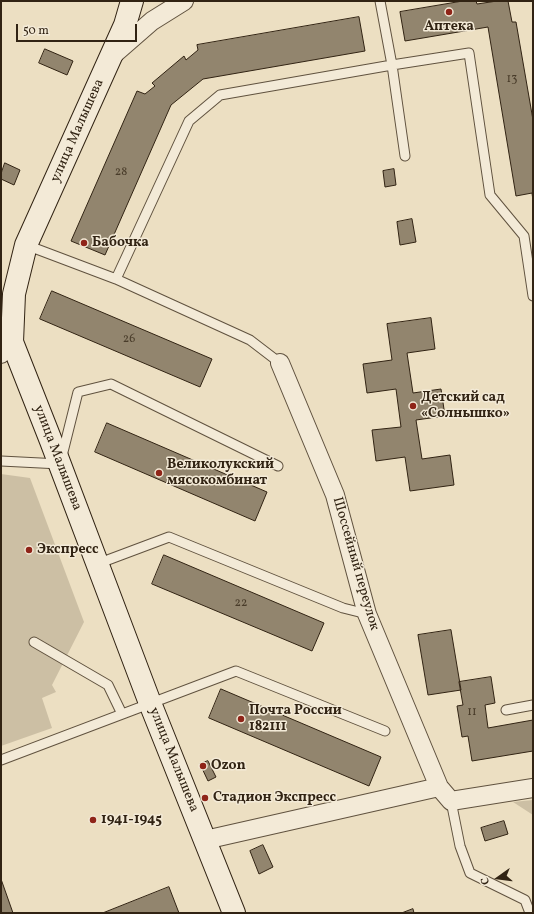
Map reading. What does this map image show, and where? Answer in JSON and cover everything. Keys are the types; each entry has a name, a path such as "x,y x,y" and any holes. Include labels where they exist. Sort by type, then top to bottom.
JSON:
{"street":[{"name":"улица Малышева","path":"132,1 125,25 26,244 14,294 7,348 60,464 150,703 234,913"},
{"path":"111,56 152,21 184,1"},
{"name":"Шоссейный переулок","path":"280,363 335,495 367,614 439,787 451,801"},
{"path":"205,840 439,787"},
{"path":"451,801 533,788"}],"lane":[{"path":"380,1 392,65 405,156"},
{"path":"116,279 189,120 220,95 469,53 490,195 524,236 533,296"},
{"path":"26,244 116,279 250,340 280,363"},
{"path":"1,461 60,464 78,392 111,384 278,466"},
{"path":"97,564 169,537 343,608 367,614"},
{"path":"34,642 108,685 122,714"},
{"path":"1,760 236,670 385,731"},
{"path":"506,710 533,705"},
{"path":"451,801 460,846 470,873 525,900 530,913"}],"shaded area":[{"name":"Экспресс","path":"1,474 30,478 84,622 52,685 56,692 42,698 52,728 1,746"},
{"path":"533,800 533,815 513,802"}],"building":[{"path":"463,1 476,1 477,4 508,1 512,22 516,22 533,120 533,201 532,193 516,196 488,27 405,41 400,12"},
{"path":"359,17 365,51 203,79 171,105 105,255 71,241 137,91 145,94 155,86 152,83 184,56 186,60 198,50 197,45"},
{"path":"45,49 73,61 67,75 39,63"},
{"path":"5,163 20,170 14,185 1,179 1,174"},
{"path":"394,169 396,185 385,187 383,171"},
{"path":"412,219 416,242 400,245 397,222"},
{"path":"52,291 212,359 200,387 40,319"},
{"path":"431,318 435,349 407,353 413,393 441,389 445,416 416,420 422,459 450,455 454,485 410,491 405,457 376,461 372,430 401,427 396,389 367,393 363,364 392,360 387,324"},
{"path":"107,423 267,492 255,521 95,452"},
{"path":"164,555 324,623 312,651 152,584"},
{"path":"451,630 461,690 428,695 418,635"},
{"path":"491,677 495,703 485,705 488,728 533,720 533,751 472,761 468,736 462,737 457,706 463,705 459,682"},
{"path":"221,689 381,757 369,786 209,718"},
{"path":"208,761 216,777 208,781 200,764"},
{"path":"504,821 508,834 485,841 481,828"},
{"path":"263,845 273,867 259,874 250,851"},
{"path":"1,879 13,913 1,913"},
{"path":"169,887 179,913 103,913"},
{"path":"413,909 414,913 402,913"}],"place":[{"name":"Аптека","path":"449,12"},
{"name":"Бабочка","path":"84,243"},
{"name":"Детский сад «Солнышко»","path":"413,406"},
{"name":"Великолукский мясокомбинат","path":"159,473"},
{"name":"Экспресс","path":"29,550"},
{"name":"Почта России 182111","path":"241,719"},
{"name":"Ozon","path":"203,766"},
{"name":"Стадион Экспресс","path":"205,798"},
{"name":"1941-1945","path":"93,820"}]}
